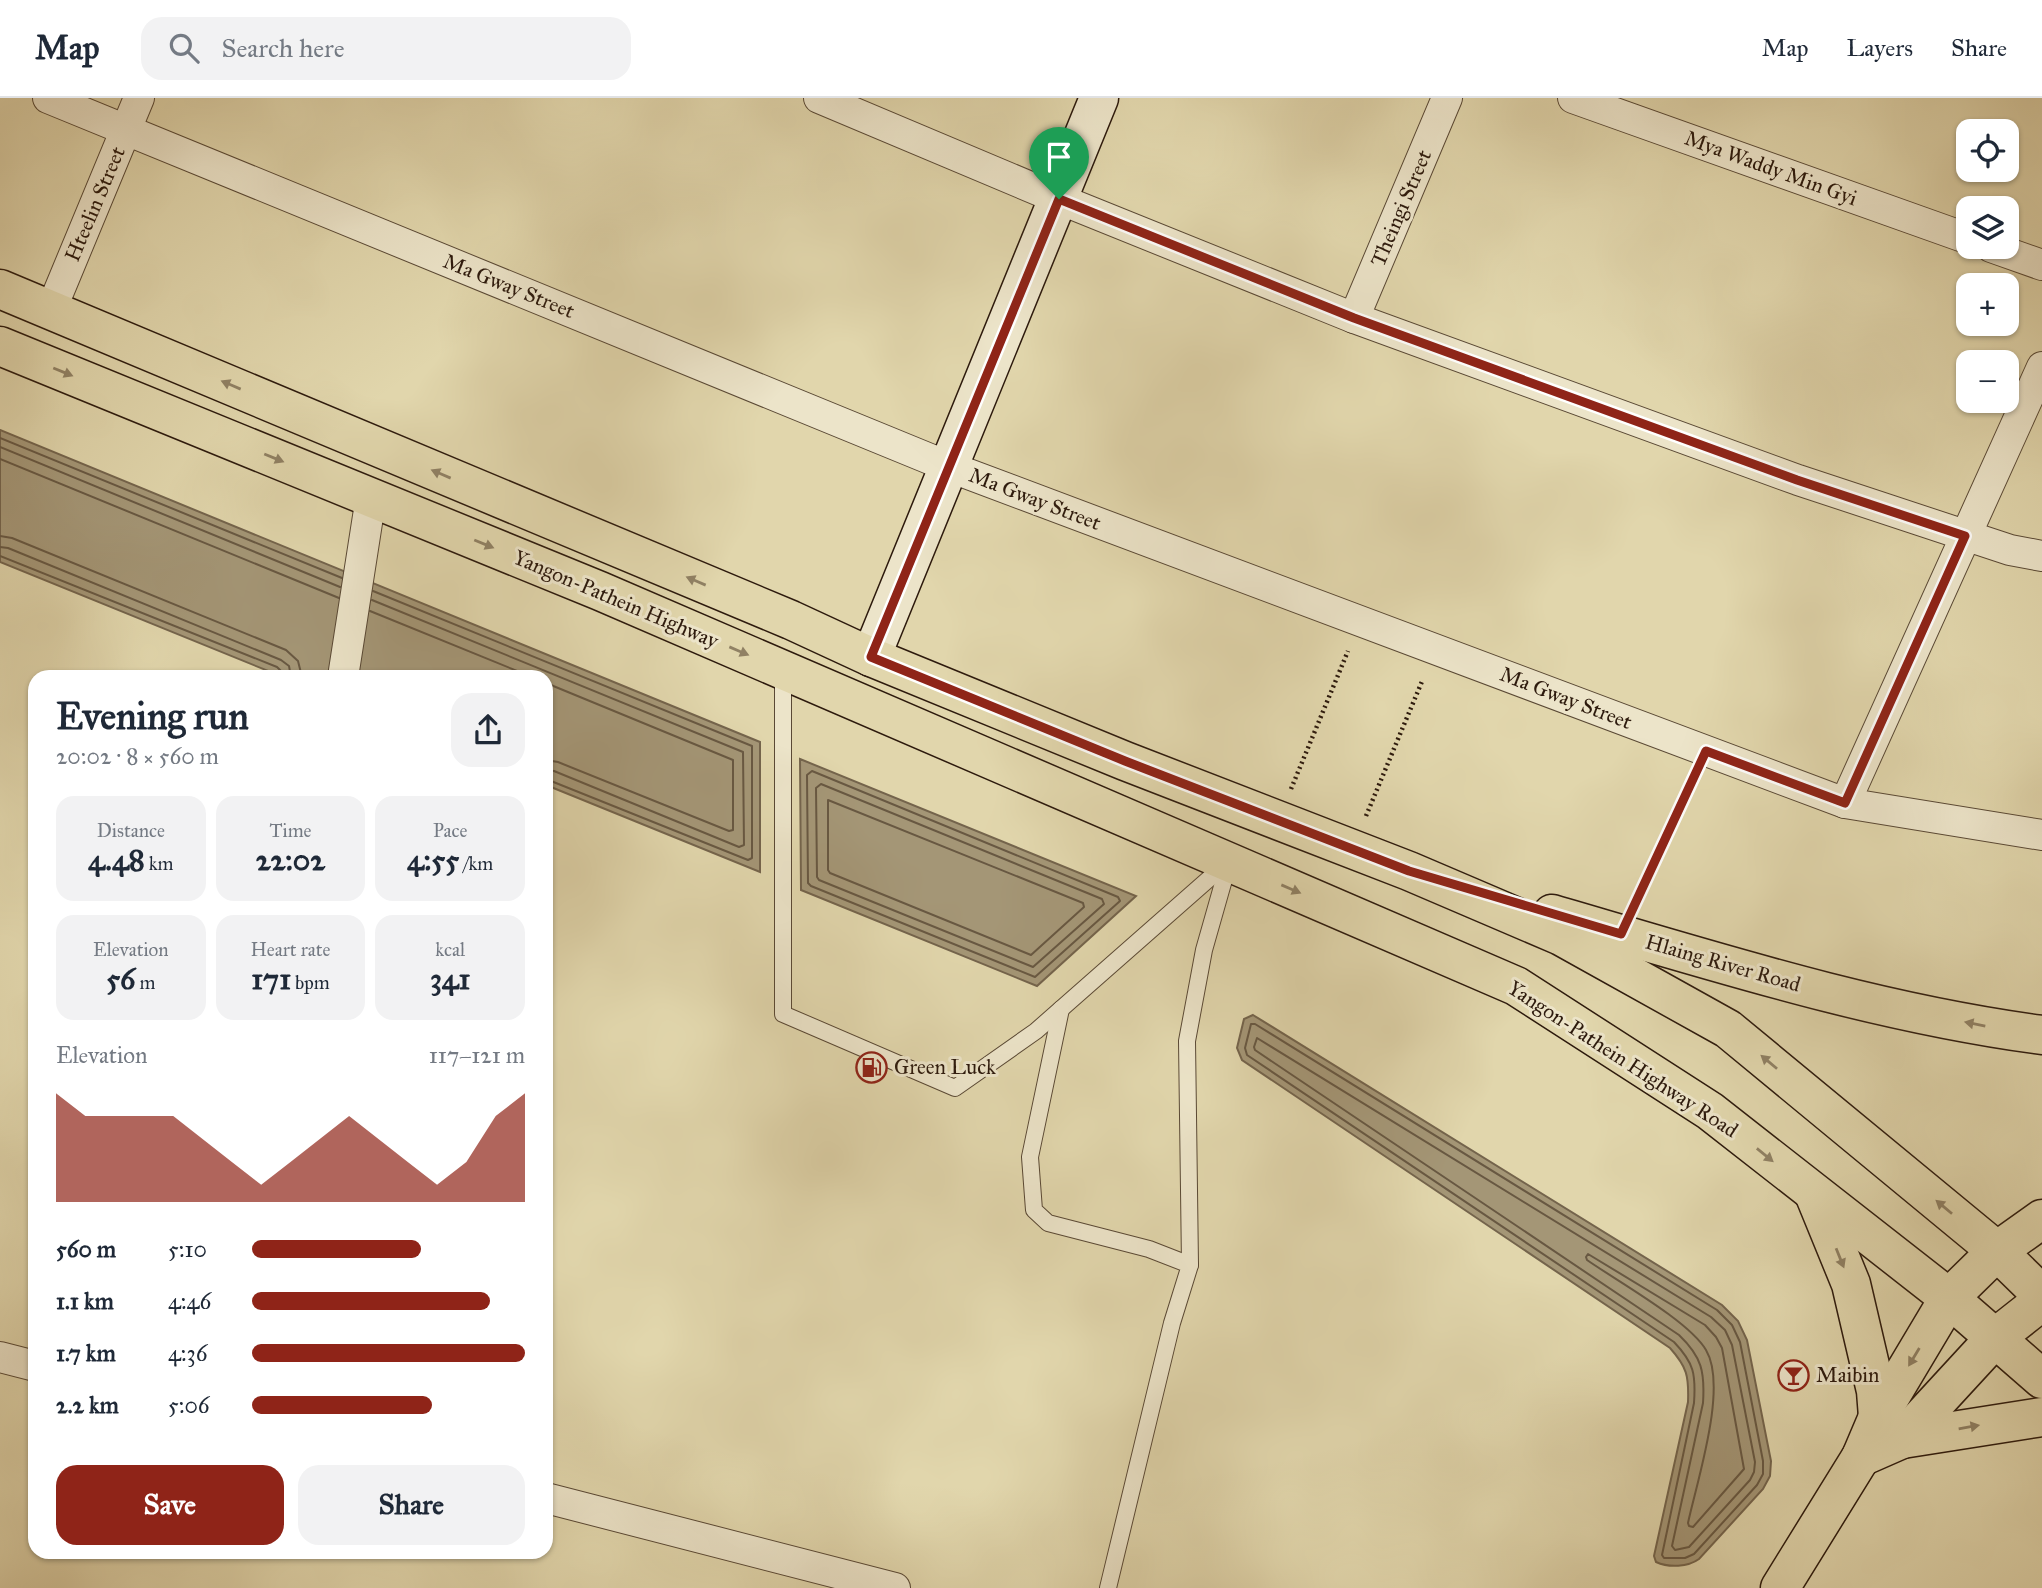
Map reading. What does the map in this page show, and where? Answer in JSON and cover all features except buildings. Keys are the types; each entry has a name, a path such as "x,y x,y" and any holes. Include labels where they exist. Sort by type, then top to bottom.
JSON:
{"main road":[{"path":"0,289 791,620 871,657 1409,871 1561,936 1728,1029 1997,1251 2042,1295"},
{"name":"Yangon-Pathein Highway","path":"0,346 600,591 1228,862"},
{"name":"Yangon-Pathein Highway Road","path":"1228,862 1516,986 1710,1111 1949,1298 2042,1379"},
{"name":"Hlaing River Road","path":"1409,871 1755,974 1884,1006 2042,1035"},
{"path":"1815,1195 1851,1284 1876,1391 1890,1428"},
{"path":"1890,1428 1949,1298 1997,1251 2042,1219"},
{"path":"1780,1588 1861,1457 1890,1428 2042,1301"},
{"path":"1890,1428 2042,1417"}],"street":[{"name":"Ma Gway Street","path":"48,98 947,466 1845,803 2042,835"},
{"name":"Hteelin Street","path":"51,310 139,98"},
{"path":"819,98 1059,199 1354,318 1797,480 2010,551 2042,556"},
{"path":"871,657 1099,98"},
{"name":"Theingi Street","path":"1354,318 1447,98"},
{"name":"Mya Waddy Min Gyi","path":"1573,98 1956,234"},
{"path":"2019,257 2042,265"},
{"path":"1845,803 2042,367"},
{"path":"344,670 371,497"},
{"path":"0,1357 28,1364"},
{"path":"553,1500 895,1588"}],"lane":[{"path":"783,670 783,1014 955,1088 1036,1031 1228,862"},
{"path":"1108,1588 1172,1323 1190,1265 1187,1041 1204,950 1228,862"},
{"path":"1061,1009 1030,1157 1034,1210 1048,1223 1149,1249 1190,1265"}],"path":[{"path":"1279,819 1360,621"},
{"path":"1352,849 1435,649"},
{"path":"1621,934 1706,751"}],"water":[{"path":"0,430 760,742 760,872 553,788 553,670 266,670 0,562"},
{"path":"800,759 1136,896 1037,986 801,890"},
{"path":"1253,1015 1722,1305 1738,1321 1747,1340 1771,1461 1770,1476 1763,1489 1699,1559 1689,1564 1672,1566 1656,1562 1654,1556 1688,1402 1686,1372 1676,1355 1670,1348 1242,1060 1237,1048 1244,1019"}],"place":[{"name":"Green Luck","path":"871,1067"},
{"name":"Maibin","path":"1793,1375"}],"route":[{"path":"1059,199 1354,318 1797,480 1965,536 1845,803 1706,751 1621,934 1409,871 1125,761 871,657 947,466 1059,199"}]}
